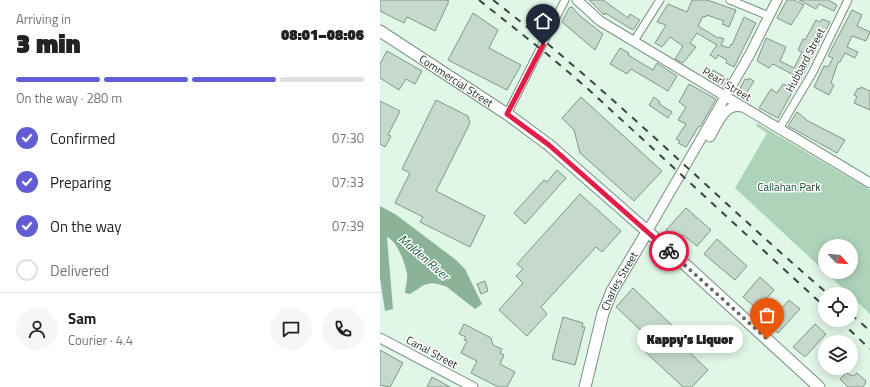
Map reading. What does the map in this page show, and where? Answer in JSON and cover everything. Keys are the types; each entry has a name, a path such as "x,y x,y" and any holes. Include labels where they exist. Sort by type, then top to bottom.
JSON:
{"main road":[{"name":"Commercial Street","path":"380,32 507,114 549,145 819,387"},
{"name":"Charles Street","path":"585,387 603,313 612,291 647,232"}],"street":[{"path":"507,114 565,0"},
{"name":"Pearl Street","path":"577,0 600,21 745,109 870,182"},
{"path":"634,41 660,0"},
{"path":"730,0 769,16"},
{"name":"Charles Street","path":"647,232 726,97 777,0"},
{"name":"Hubbard Street","path":"779,129 813,72 848,0"},
{"name":"Charles Street","path":"688,164 702,148 728,109 735,106 745,109"},
{"name":"Canal Street","path":"380,338 473,387"}],"green space":[{"name":"Callahan Park","path":"757,123 870,190 870,314 858,303 858,287 841,287 833,279 858,279 858,239 818,239 818,265 735,188 767,133 756,126"}],"water":[{"name":"Malden River","path":"380,206 395,214 456,260 465,269 482,304 475,309 447,287 432,283 424,285 410,294 405,293 407,274 405,264 398,248 387,237 393,309 385,311 380,278"}],"building":[{"path":"380,0 449,1 435,31 407,17 404,23 380,11"},
{"path":"589,0 603,0 628,18 630,14 640,20 633,30 605,13 604,15"},
{"path":"692,0 707,0 736,10 729,27 722,24 724,21 707,15 706,17 703,16 698,26 718,38 724,39 721,45 729,48 731,44 732,45 744,17 756,23 734,67 726,63 727,60 718,55 716,59 710,55 717,45 697,33 690,43 696,47 683,63 675,59 683,46 670,37 662,47 655,43 666,25 657,22 668,4 687,12"},
{"path":"787,0 794,0 804,5 791,25 777,18"},
{"path":"799,0 828,0 837,5 834,11 819,4 816,9"},
{"path":"572,7 580,16 603,34 595,50 562,22 569,8"},
{"path":"852,10 862,15 857,26 870,32 866,41 852,36 847,47 858,52 855,58 845,53 840,62 838,62 831,83 834,85 829,95 814,87 824,66 828,67 833,58 828,56"},
{"path":"473,13 498,30 489,48 521,65 507,90 448,60"},
{"path":"822,19 830,22 801,79 773,64 769,68 757,61 766,38 786,47 780,61 794,68 802,52 798,50 803,39 805,40 816,20 820,22"},
{"path":"620,48 629,53 628,55 653,70 657,63 677,76 668,91 631,69 627,74 610,64"},
{"path":"387,51 422,71 415,84 406,79 399,90 380,78 380,64"},
{"path":"713,70 728,79 723,87 708,79"},
{"path":"749,78 754,81 744,97 737,94 745,79 748,80"},
{"path":"689,84 716,99 700,127 699,126 686,147 678,143 680,141 676,139 686,124 678,120 686,107 679,102"},
{"path":"783,84 794,89 778,118 759,108 771,89 777,93"},
{"path":"861,87 870,91 870,110 854,103 857,97 854,95 858,88 860,89"},
{"path":"581,97 662,171 634,201 580,153 574,130 562,118"},
{"path":"654,97 660,102 659,104 672,112 668,118 649,105"},
{"path":"436,100 468,116 470,123 436,191 485,216 470,247 420,222 423,217 395,203 410,173 402,169"},
{"path":"380,101 400,111 388,135 391,136 385,147 380,144"},
{"path":"797,112 808,121 845,140 837,153 788,126"},
{"path":"557,170 566,178 525,224 514,213 544,180 547,182"},
{"path":"580,194 621,231 602,252 596,247 541,307 547,314 527,336 499,310 523,283 516,276 523,269 517,264"},
{"path":"686,208 711,230 697,246 683,235 678,240 666,230"},
{"path":"717,239 747,266 735,280 704,254"},
{"path":"760,277 774,290 757,309 743,297"},
{"path":"485,281 488,291 481,294 477,284"},
{"path":"633,288 679,332 681,330 693,341 686,349 708,370 692,387 683,387 639,346 648,337 616,307"},
{"path":"789,300 800,309 778,333 767,324"},
{"path":"563,317 583,323 582,327 585,327 575,365 552,359"},
{"path":"464,324 491,338 493,345 502,349 500,353 504,355 500,364 515,372 507,387 498,387 471,373 477,361 461,353 467,341 464,340 466,337 459,334"},
{"path":"815,324 826,334 818,335 818,343 805,357 793,347"},
{"path":"380,350 403,363 390,387 380,385"},
{"path":"858,374 866,381 863,387 848,387 840,379 844,375 853,376"},
{"path":"432,377 450,387 427,387"}],"railway":[{"path":"479,0 587,88 818,301"},
{"path":"493,0 537,35 621,107 820,287"},
{"path":"858,320 870,331"},
{"path":"846,327 870,349"}],"way so far":[{"path":"669,251 767,339"}],"place":[{"name":"Kappy's Liquor","path":"767,339"}],"route":[{"path":"543,45 507,114 549,145 669,251"}]}
